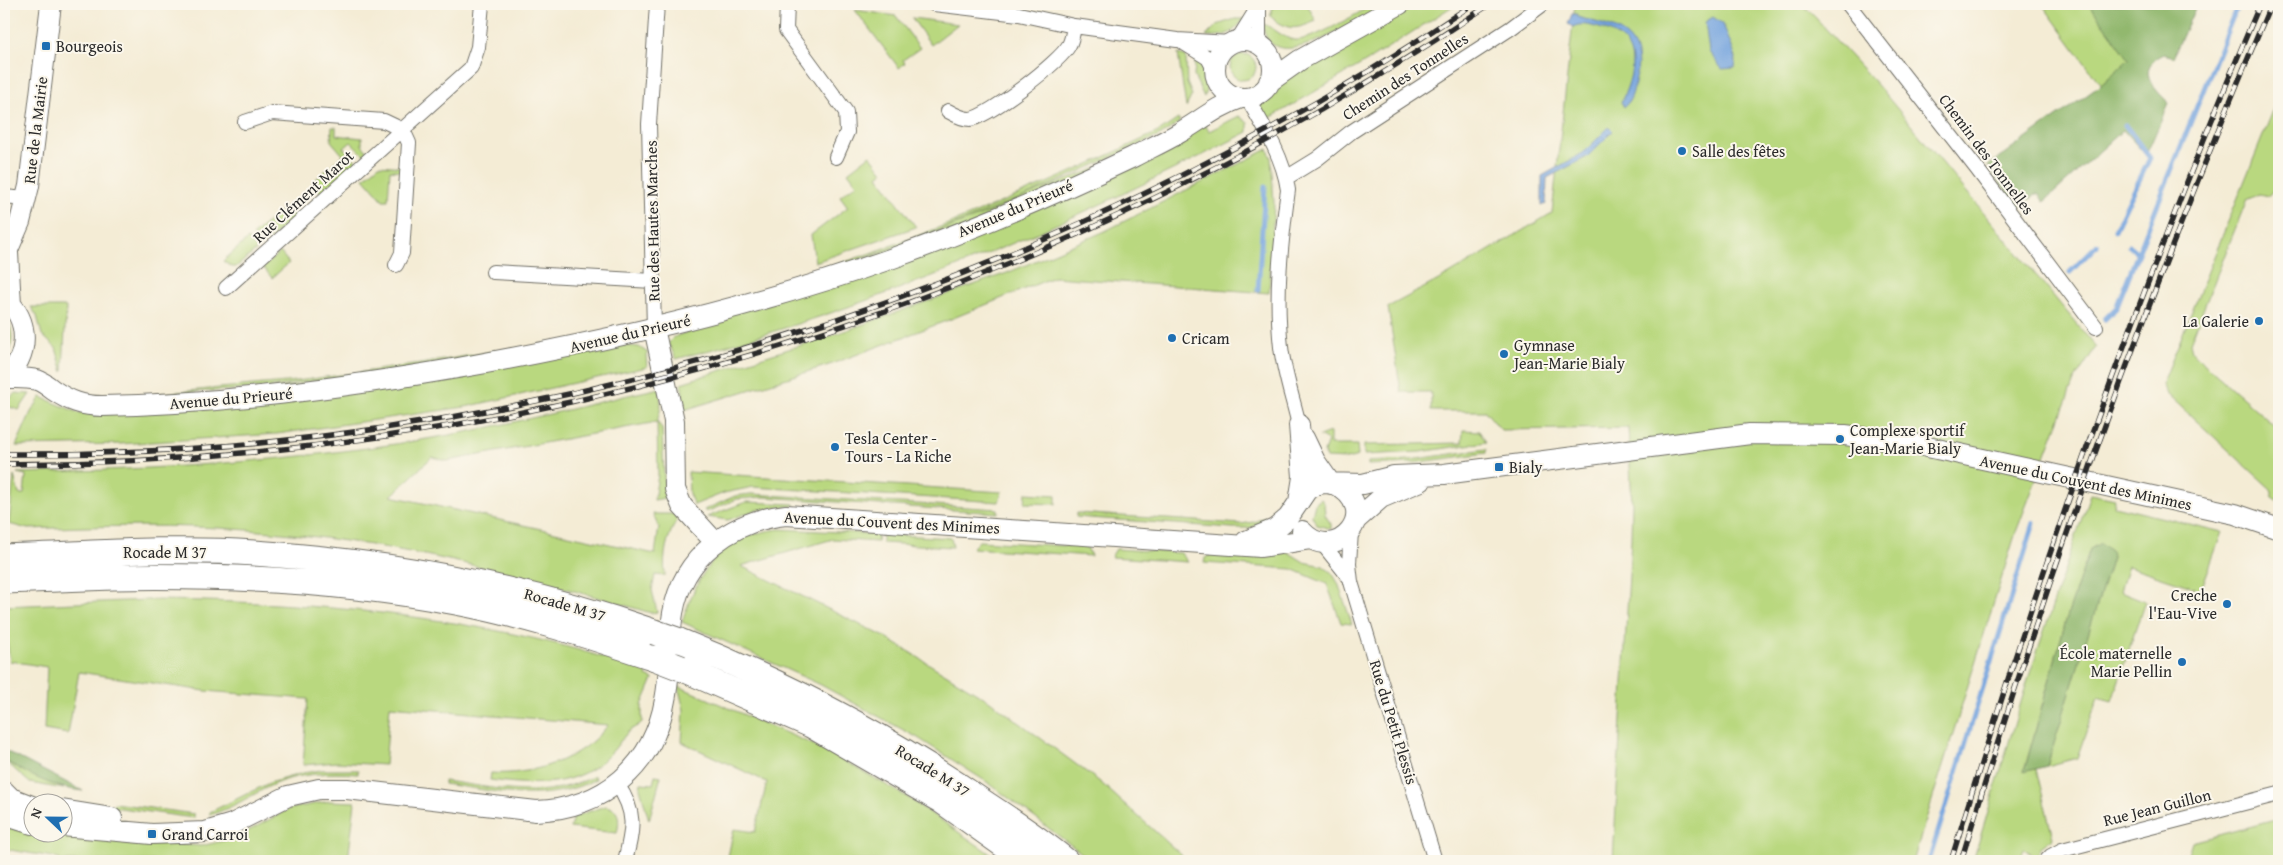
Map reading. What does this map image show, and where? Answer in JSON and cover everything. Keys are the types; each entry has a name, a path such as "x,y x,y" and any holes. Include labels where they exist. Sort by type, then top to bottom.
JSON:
{"highway":[{"name":"Rocade M 37","path":"10,549 143,539 195,551 272,555 400,568 451,577 545,598 677,640 732,662 825,705 936,769 1066,861"},
{"name":"Rocade M 37","path":"9,582 113,577 196,577 356,588 454,602 499,611 594,637 681,668 811,725 942,801 1026,861"}],"street":[{"name":"Rue de la Mairie","path":"8,301 6,256 26,199 51,4"},
{"name":"Rue Clément Marot","path":"226,288 471,68 478,47 482,4"},
{"name":"Rue des Hautes Marches","path":"657,4 649,124 654,328 674,421 675,489 680,502 715,542"},
{"path":"787,4 786,30 846,112 847,132 836,157"},
{"path":"934,4 1020,9 1074,26 1177,40 1248,41 1292,56 1324,46"},
{"path":"1260,4 1258,18 1262,47 1272,66 1269,82"},
{"path":"1216,74 1219,55 1234,42 1260,4"},
{"path":"1177,40 1202,53 1211,62 1225,91 1244,98 1257,94 1269,82 1291,66 1400,4"},
{"name":"Chemin des Tonnelles","path":"1286,178 1317,159 1350,132 1511,28 1543,4"},
{"name":"Chemin des Tonnelles","path":"1848,4 1977,169 2096,327"},
{"path":"948,112 971,119 987,113 1043,72 1063,54 1070,44 1074,26"},
{"name":"Avenue du Prieuré","path":"1193,123 1206,105 1216,74"},
{"path":"1244,98 1286,178 1288,190 1279,293 1281,348 1299,425 1303,477 1298,506 1298,523 1316,541"},
{"name":"Avenue du Prieuré","path":"8,301 22,323 28,358 40,381 65,398 85,405 197,402 308,391 423,374 526,356 654,328 794,290 896,257 1011,212 1082,180 1176,135 1229,102 1244,98"},
{"path":"245,122 272,113 384,121 403,130 409,143 403,246 400,259 396,265"},
{"path":"4,197 26,199"},
{"path":"492,272 653,281"},
{"path":"4,379 19,361 24,343"},
{"name":"Avenue du Prieuré","path":"4,379 40,381"},
{"path":"1299,425 1314,461 1333,484 1344,489 1355,503 1354,526"},
{"name":"Avenue du Couvent des Minimes","path":"1231,544 1257,538 1275,529 1298,506 1307,490 1315,485 1363,484 1394,476 1444,474 1750,434 1845,435 1924,446 2235,514 2279,528"},
{"name":"Avenue du Couvent des Minimes","path":"72,827 152,834 196,833 223,828 278,800 319,789 348,789 536,811 577,805 605,793 617,784 634,766 648,747 660,722 666,698 672,616 679,591 693,564 715,542 740,526 763,517 786,515 1261,547 1316,541 1339,541 1388,494 1444,474"},
{"name":"Rue du Petit Plessis","path":"1354,526 1349,564 1351,582 1435,861"},
{"name":"Rue du Petit Plessis","path":"1316,541 1342,566 1351,582"},
{"path":"617,784 626,799 632,817 631,834 625,861"},
{"name":"Rue Jean Guillon","path":"2046,861 2050,856 2062,850 2279,794"},
{"path":"6,802 22,804"},
{"path":"6,802 22,816"},
{"name":"Avenue du Couvent des Minimes","path":"72,812 154,825 177,832"}],"green space":[{"path":"1274,4 1307,4 1316,21 1302,26 1287,27 1270,16"},
{"path":"1374,4 1385,4 1337,32 1297,47 1281,48 1269,41 1263,24 1290,39 1302,39 1334,26"},
{"path":"1417,4 1456,4 1367,61 1265,121 1260,103 1278,84"},
{"name":"Complexe sportif Jean-Marie Bialy","path":"1575,4 1803,4 1880,88 2096,347 2074,381 2016,532 1913,861 1613,861 1631,539 1632,503 1628,428 1501,430 1485,411 1431,411 1431,392 1401,392 1388,307 1446,276 1552,213"},
{"path":"2042,4 2089,4 2130,59 2101,85"},
{"path":"2089,4 2197,4 2173,57 2164,54 2150,65 2148,72 2152,85 2169,103 2146,155 2123,130 2044,202 2038,193 2019,208 1988,166 2101,85 2129,59"},
{"path":"855,10 896,16 920,48 903,60 905,63 899,68"},
{"path":"912,18 958,24 931,45"},
{"path":"1235,19 1244,19 1228,34 1206,36 1217,25"},
{"path":"1178,54 1186,56 1187,83 1192,95 1186,107"},
{"path":"1243,54 1252,58 1256,67 1252,76 1243,80 1234,76 1230,67 1234,58"},
{"path":"1196,55 1207,75 1204,97 1194,76"},
{"path":"2279,96 2279,184 2268,196 2259,194 2247,199 2190,343 2192,351 2200,360 2279,430 2279,502 2273,498 2271,489 2167,394 2162,385"},
{"path":"1239,116 1248,123 1248,132 1110,200 969,262 897,290 824,315 676,359 670,346 667,346 675,337 698,329 708,322 1205,125 1209,131"},
{"path":"1178,119 1180,122 1161,135 988,213 812,277 812,273 901,242 989,208 1160,131"},
{"path":"332,127 336,127 336,135 362,138 362,145 368,152 364,155 351,142 344,148 357,162 321,193 312,183 343,155 331,141"},
{"path":"1268,149 1271,158 1274,203 1269,293 1054,277 946,321 829,365 681,411 679,397 683,394 681,383 833,335 1007,273 1103,232"},
{"path":"870,155 883,172 878,176 916,227 815,262 811,235 848,207 840,196 857,184 848,172"},
{"path":"379,165 403,167 403,171 390,170 388,200 383,200 364,178"},
{"path":"286,206 296,216 263,245 253,235"},
{"path":"248,239 258,249 236,267 232,267 223,261"},
{"path":"280,252 289,263 272,278 263,267"},
{"path":"31,307 66,307 63,372 56,348 42,335 37,316"},
{"path":"4,314 10,326 12,338 10,350 4,362"},
{"path":"621,345 639,347 648,353 646,355 647,367 465,407 277,434 120,444 16,446 31,412 41,397 79,413"},
{"path":"513,348 513,350 420,367 255,389 154,394 297,381 420,364"},
{"path":"660,388 661,407 657,422 447,461 432,457 391,496 655,554 659,527 653,514 674,514 677,520 666,547 664,561 665,576 655,575 652,590 657,612 651,613 502,572 401,550 350,542 221,528 138,526 28,529 9,524 14,476 19,494 24,494 26,475 17,473 192,465 323,454 488,428"},
{"path":"15,393 30,394 19,410 4,405"},
{"path":"657,422 662,428 665,498 654,500 658,475"},
{"path":"1463,430 1479,431 1486,442 1420,452 1364,455 1364,445 1462,443"},
{"path":"1330,432 1330,445 1357,445 1358,456 1347,459 1326,458 1324,452 1328,441 1319,436"},
{"path":"1486,449 1486,453 1413,463 1368,465 1368,462 1410,460"},
{"path":"688,472 1002,492 999,502 753,487 724,493 694,505 689,494"},
{"path":"1026,493 1056,495 1056,504 1025,503"},
{"path":"751,494 998,509 998,513 764,497 737,499 706,512 704,510 735,496"},
{"path":"2090,494 2115,499 2114,506 2222,532 2201,590 2128,566 2120,591 2145,601 2112,701 2098,697 2077,758 2047,766 2112,557 2090,549 2067,617 2024,771 2036,769 2053,838 2042,846 2036,858 2023,848 2019,861 1973,861 2028,679"},
{"path":"1321,499 1324,503 1325,515 1331,524 1331,529 1317,525 1312,516 1315,504"},
{"path":"746,502 794,504 794,506 756,510 728,520 707,517"},
{"path":"1077,513 1241,524 1254,522 1265,517 1267,519 1250,528 1233,528 1076,517"},
{"path":"779,529 878,534 877,542 833,539 741,566 883,636 990,701 1100,782 1188,861 1092,861 990,784 918,738 821,685 682,622 696,587 715,559 741,539"},
{"path":"882,534 951,538 953,547 882,543"},
{"path":"979,541 1087,547 1091,556 972,548"},
{"path":"2101,543 2111,551 2112,557 2047,766 2024,772 2067,617 2090,549"},
{"path":"1116,549 1181,553 1188,562 1111,557"},
{"path":"1288,552 1304,562 1323,566 1332,573 1338,583 1352,624 1341,623 1327,584 1292,569 1204,563 1205,558 1211,554 1255,557"},
{"path":"148,600 302,606 354,610 456,623 569,647 647,672 646,676 653,679 642,705 642,722 629,731 610,754 597,765 569,779 554,782 522,783 490,780 491,773 523,772 555,763 585,747 608,725 390,706 385,765 337,762 303,765 308,699 205,691 79,672 68,734 44,730 47,667 10,661 4,622 4,606"},
{"path":"678,686 814,745 841,759 907,797 1001,861 727,861 734,829 755,832 767,782 682,742 684,710"},
{"path":"4,750 83,791 51,784 23,771 4,760"},
{"path":"4,760 64,789 30,783"},
{"path":"321,770 358,770 358,774 324,773 291,778 210,815 210,812 269,783"},
{"path":"655,775 661,776 649,820 640,788 641,783 653,784"},
{"path":"595,776 596,779 577,787 559,792 540,794 521,794 444,784 444,781 521,791 539,791 576,784"},
{"path":"329,801 355,802 348,861 59,861 59,858 4,849 4,831 13,828 22,830 22,842 72,842 72,836 201,846 235,838 289,809"},
{"path":"114,803 194,814 194,818 113,807"},
{"path":"605,806 614,809 618,815 617,833 570,828 573,817"},
{"path":"2279,819 2279,861 2186,861 2192,842"}],"water":[{"path":"1572,14 1577,14 1577,17 1615,29 1631,41 1636,51 1638,63 1632,94 1624,107 1621,102 1627,89 1632,65 1631,55 1627,46 1620,38 1596,27 1578,25 1573,27 1568,24"},
{"path":"1713,17 1723,24 1736,58 1735,68 1722,69 1709,52 1705,22"},
{"path":"1609,127 1613,131 1587,157 1547,178 1546,204 1542,206 1542,176 1583,153"}],"waterway":[{"path":"2105,319 2116,308 2238,4"},
{"path":"2115,230 2150,158 2125,125"},
{"path":"1258,290 1265,187"},
{"path":"2070,272 2097,245"},
{"path":"2129,246 2138,253"},
{"path":"1929,861 2034,523"}],"railway":[{"path":"4,454 198,448 392,427 583,391 772,340 956,276 1135,198 1308,107 1473,4"},
{"path":"4,464 203,456 399,434 592,397 782,346 967,281 1147,202 1322,109 1490,4"},
{"path":"1951,861 2020,644 2094,428 2174,215 2260,4"},
{"path":"1961,861 2030,644 2104,428 2184,215 2271,4"}],"place":[{"name":"Bourgeois","path":"46,46"},
{"name":"Salle des fêtes","path":"1682,151"},
{"name":"La Galerie","path":"2259,321"},
{"name":"Cricam","path":"1172,338"},
{"name":"Gymnase Jean-Marie Bialy","path":"1504,354"},
{"name":"Complexe sportif Jean-Marie Bialy","path":"1840,439"},
{"name":"Tesla Center - Tours - La Riche","path":"835,447"},
{"name":"Bialy","path":"1499,467"},
{"name":"Creche l'Eau-Vive","path":"2227,604"},
{"name":"École maternelle Marie Pellin","path":"2182,662"},
{"name":"Grand Carroi","path":"152,834"}]}
